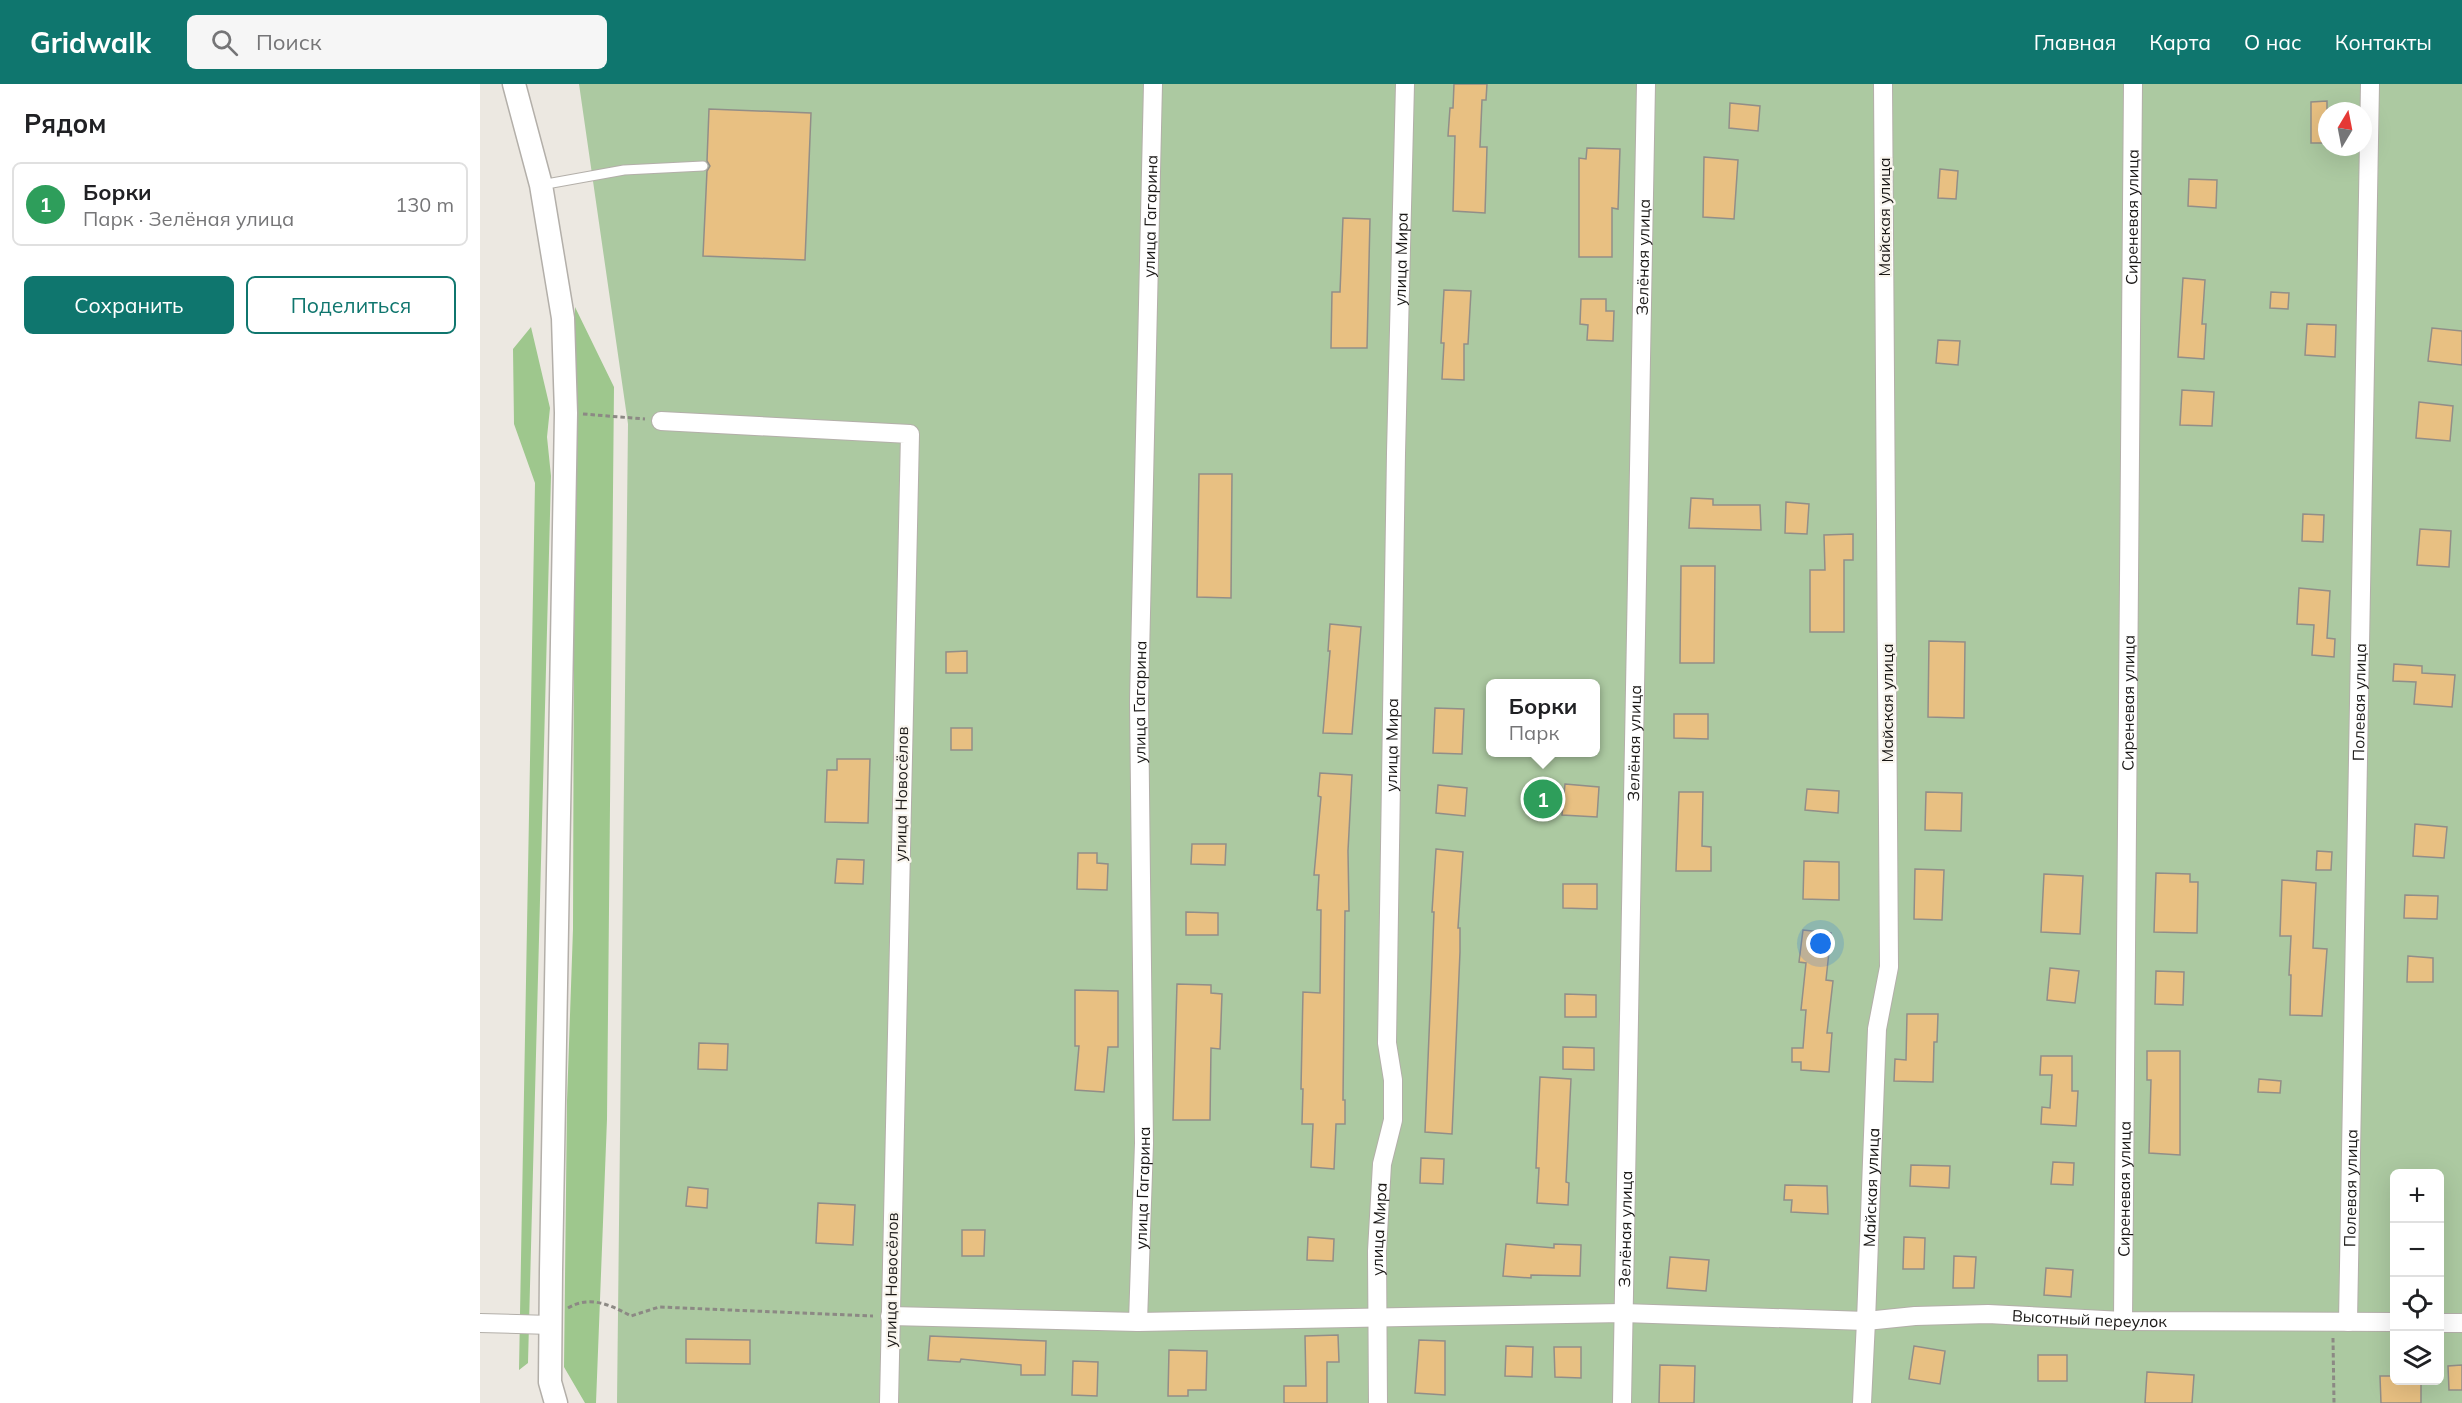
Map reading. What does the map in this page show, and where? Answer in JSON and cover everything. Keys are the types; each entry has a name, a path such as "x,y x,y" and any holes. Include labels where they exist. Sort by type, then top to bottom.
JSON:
{"street":[{"path":"514,84 541,185 562,318 566,413 550,1325 550,1383 556,1403"},
{"name":"улица Гагарина","path":"1137,1322 1144,1143 1139,701 1153,84"},
{"name":"улица Мира","path":"1378,1403 1380,1319 1377,1251 1382,1164 1393,1120 1393,1080 1387,1043 1396,465 1405,84"},
{"name":"Зелёная улица","path":"1622,1403 1646,84"},
{"name":"Майская улица","path":"1866,1321 1877,1029 1889,967 1883,84"},
{"name":"Сиреневая улица","path":"2123,1321 2133,84"},
{"name":"Полевая улица","path":"2341,1322 2370,84"},
{"name":"улица Новосёлов","path":"661,421 909,434 889,1403"},
{"name":"Высотный переулок","path":"890,1316 1137,1322 1623,1313 1866,1321 1916,1316 1988,1314 2123,1321 2390,1322"},
{"path":"1862,1403 1866,1321"},
{"path":"480,1323 550,1325"},
{"path":"2444,1323 2462,1323"}],"lane":[{"path":"541,185 624,170 703,166"}],"path":[{"path":"566,413 661,421"},
{"path":"550,1325 562,1311 578,1302 609,1304 631,1316 659,1307 890,1316"},
{"path":"2334,1403 2341,1322"}],"green space":[{"path":"579,84 2462,84 2462,1403 617,1403 628,424"},
{"path":"575,307 614,387 607,1119 596,1403 585,1403 564,1367 567,1101 573,929"},
{"path":"531,327 550,408 547,437 551,476 528,1363 519,1370 535,483 514,424 513,349"}],"building":[{"path":"1454,84 1487,84 1486,100 1482,100 1480,147 1487,147 1485,213 1453,211 1455,136 1448,136"},
{"path":"2327,101 2318,102 2318,143 2311,143 2311,102"},
{"path":"1730,103 1760,106 1758,131 1729,128"},
{"path":"709,109 811,113 805,260 703,256 707,171 710,166 707,161"},
{"path":"1587,148 1620,149 1618,209 1612,208 1612,257 1579,257 1579,158 1586,159"},
{"path":"1704,157 1738,160 1734,219 1703,217"},
{"path":"1940,169 1958,171 1956,199 1938,198"},
{"path":"2189,179 2217,180 2216,208 2188,206"},
{"path":"1343,218 1370,219 1367,348 1331,348 1332,292 1340,292"},
{"path":"2183,278 2205,280 2202,324 2206,324 2204,359 2178,357"},
{"path":"1444,290 1471,291 1468,344 1464,344 1464,380 1442,379 1444,343 1441,343"},
{"path":"2271,292 2289,293 2288,309 2270,308"},
{"path":"1581,299 1606,299 1606,311 1614,311 1613,341 1587,340 1588,325 1580,324"},
{"path":"2307,324 2336,325 2335,357 2305,355"},
{"path":"2432,328 2462,331 2462,365 2428,361"},
{"path":"1938,340 1960,341 1958,365 1936,363"},
{"path":"2182,390 2214,392 2212,426 2180,425"},
{"path":"2419,402 2453,406 2450,441 2416,438"},
{"path":"1199,474 1232,474 1231,598 1197,597"},
{"path":"1691,498 1713,499 1713,505 1760,505 1761,530 1689,528"},
{"path":"1786,502 1809,504 1807,534 1785,533"},
{"path":"2303,514 2324,515 2323,542 2302,541"},
{"path":"2420,529 2451,531 2449,567 2417,565"},
{"path":"1853,534 1853,560 1844,560 1844,632 1810,632 1810,570 1825,570 1824,535"},
{"path":"1681,566 1715,566 1714,663 1680,663"},
{"path":"2299,588 2330,591 2327,638 2335,639 2334,657 2312,655 2314,625 2297,624"},
{"path":"1330,624 1361,627 1352,734 1323,733"},
{"path":"1929,641 1965,642 1964,718 1928,717"},
{"path":"967,651 967,673 946,673 946,652"},
{"path":"2394,664 2422,666 2422,673 2455,675 2452,707 2414,704 2416,682 2393,681"},
{"path":"1435,708 1464,709 1462,754 1433,753"},
{"path":"1674,714 1708,714 1708,739 1674,738"},
{"path":"951,728 972,728 972,750 951,750"},
{"path":"837,759 870,759 868,823 825,822 827,770 837,770"},
{"path":"1320,773 1352,775 1348,851 1349,911 1345,911 1343,1100 1345,1100 1345,1124 1336,1124 1334,1169 1311,1167 1313,1124 1302,1124 1303,992 1320,993 1321,910 1317,910 1319,875 1314,875 1321,797 1318,796"},
{"path":"1565,784 1599,787 1597,817 1562,815"},
{"path":"1438,785 1467,788 1465,816 1436,813"},
{"path":"1807,789 1839,791 1838,813 1805,810"},
{"path":"1679,792 1703,792 1702,846 1711,847 1711,871 1676,871"},
{"path":"1926,792 1962,793 1961,831 1925,830"},
{"path":"2415,824 2447,827 2444,858 2413,856"},
{"path":"1192,844 1226,844 1225,865 1191,864"},
{"path":"1436,849 1463,852 1458,928 1460,928 1460,952 1452,1134 1425,1132"},
{"path":"2317,851 2332,852 2331,870 2316,870"},
{"path":"1078,853 1097,853 1097,863 1108,864 1107,890 1077,889"},
{"path":"837,859 864,860 863,884 835,883"},
{"path":"1804,861 1839,862 1839,900 1803,899"},
{"path":"1915,869 1944,870 1942,920 1914,919"},
{"path":"2156,873 2190,874 2190,882 2198,882 2197,933 2154,932"},
{"path":"2044,874 2083,876 2080,934 2041,932"},
{"path":"2282,880 2316,883 2313,948 2327,949 2322,1016 2290,1015 2291,936 2280,936"},
{"path":"1563,884 1597,884 1597,909 1563,908"},
{"path":"2405,895 2438,896 2437,919 2404,918"},
{"path":"1186,912 1218,913 1218,935 1186,935"},
{"path":"1803,930 1831,933 1826,980 1833,981 1827,1033 1832,1033 1829,1072 1801,1070 1801,1062 1792,1062 1792,1048 1803,1048 1806,1010 1801,1010 1806,963 1799,962"},
{"path":"2408,956 2433,958 2433,982 2407,982"},
{"path":"2050,968 2079,971 2075,1003 2047,1000"},
{"path":"2156,971 2184,972 2183,1005 2155,1004"},
{"path":"1177,984 1211,985 1211,993 1222,994 1220,1049 1211,1048 1210,1120 1173,1120"},
{"path":"1075,990 1118,991 1118,1047 1108,1047 1104,1092 1075,1090 1079,1046 1075,1046"},
{"path":"1565,994 1596,995 1596,1017 1565,1017"},
{"path":"1907,1014 1938,1014 1937,1042 1934,1042 1933,1082 1894,1081 1895,1059 1906,1060"},
{"path":"699,1043 728,1044 727,1070 698,1069"},
{"path":"1563,1047 1594,1048 1594,1070 1563,1069"},
{"path":"2147,1051 2180,1051 2180,1155 2149,1153 2151,1080 2147,1080"},
{"path":"2041,1056 2072,1056 2072,1091 2078,1091 2076,1126 2041,1124 2042,1107 2050,1108 2052,1075 2040,1075"},
{"path":"1540,1077 1571,1079 1566,1182 1569,1183 1568,1205 1537,1203 1539,1168 1536,1168"},
{"path":"2259,1079 2281,1081 2280,1093 2258,1092"},
{"path":"1421,1158 1444,1159 1443,1184 1420,1183"},
{"path":"2053,1162 2074,1163 2073,1185 2051,1184"},
{"path":"1911,1165 1950,1166 1949,1188 1910,1186"},
{"path":"1785,1185 1827,1186 1828,1214 1791,1212 1792,1200 1784,1200"},
{"path":"688,1187 708,1189 707,1208 686,1206"},
{"path":"818,1203 855,1205 853,1245 816,1243"},
{"path":"962,1230 985,1230 984,1256 962,1256"},
{"path":"1308,1237 1334,1239 1333,1261 1307,1260"},
{"path":"1904,1237 1925,1238 1924,1269 1903,1269"},
{"path":"1506,1244 1554,1248 1554,1244 1581,1245 1580,1276 1531,1275 1531,1278 1503,1276"},
{"path":"1954,1256 1976,1257 1974,1288 1953,1288"},
{"path":"1670,1257 1709,1260 1706,1291 1667,1288"},
{"path":"2046,1268 2073,1270 2071,1297 2044,1295"},
{"path":"1338,1335 1339,1362 1327,1362 1327,1403 1284,1403 1284,1386 1306,1386 1305,1336"},
{"path":"930,1336 1046,1341 1045,1375 1021,1375 1021,1365 961,1359 960,1362 928,1360"},
{"path":"686,1339 750,1340 750,1364 686,1363"},
{"path":"1419,1340 1445,1341 1445,1395 1415,1393"},
{"path":"1506,1346 1533,1347 1532,1377 1505,1376"},
{"path":"1914,1346 1945,1351 1940,1384 1909,1379"},
{"path":"1554,1347 1581,1347 1581,1378 1555,1377"},
{"path":"1169,1350 1207,1351 1206,1390 1188,1390 1188,1396 1168,1396"},
{"path":"2038,1355 2067,1355 2067,1381 2038,1381"},
{"path":"1073,1361 1098,1362 1097,1396 1072,1395"},
{"path":"1660,1365 1695,1366 1694,1403 1659,1403"},
{"path":"2462,1365 2462,1390 2449,1390 2448,1366"},
{"path":"2147,1372 2194,1375 2192,1403 2145,1403"},
{"path":"2380,1376 2390,1376 2390,1385 2421,1385 2421,1403 2381,1403"}],"place":[{"name":"Борки","path":"1543,799"}]}
